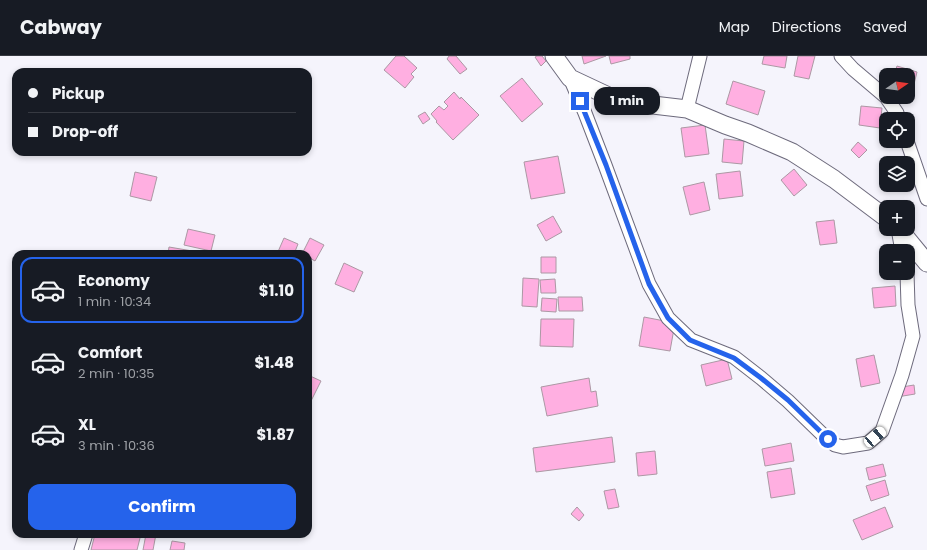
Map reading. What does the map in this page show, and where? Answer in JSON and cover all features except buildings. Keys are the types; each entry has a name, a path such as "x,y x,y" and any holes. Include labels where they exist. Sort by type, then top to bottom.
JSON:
{"street":[{"path":"554,56 570,78 603,159 649,284 668,318 690,340 734,358 761,378 788,400 835,445 843,447 868,443 882,431 902,375 913,336 908,305 907,280"},
{"path":"687,109 700,56"},
{"path":"841,56 879,91"},
{"path":"570,78 619,101 687,109 792,152 834,179 879,213"},
{"path":"909,148 927,199"},
{"path":"904,236 927,261"},
{"path":"81,550 85,538"}],"route":[{"path":"580,101 606,165 649,284 668,318 690,340 734,358 761,378 788,400 828,439"}]}
